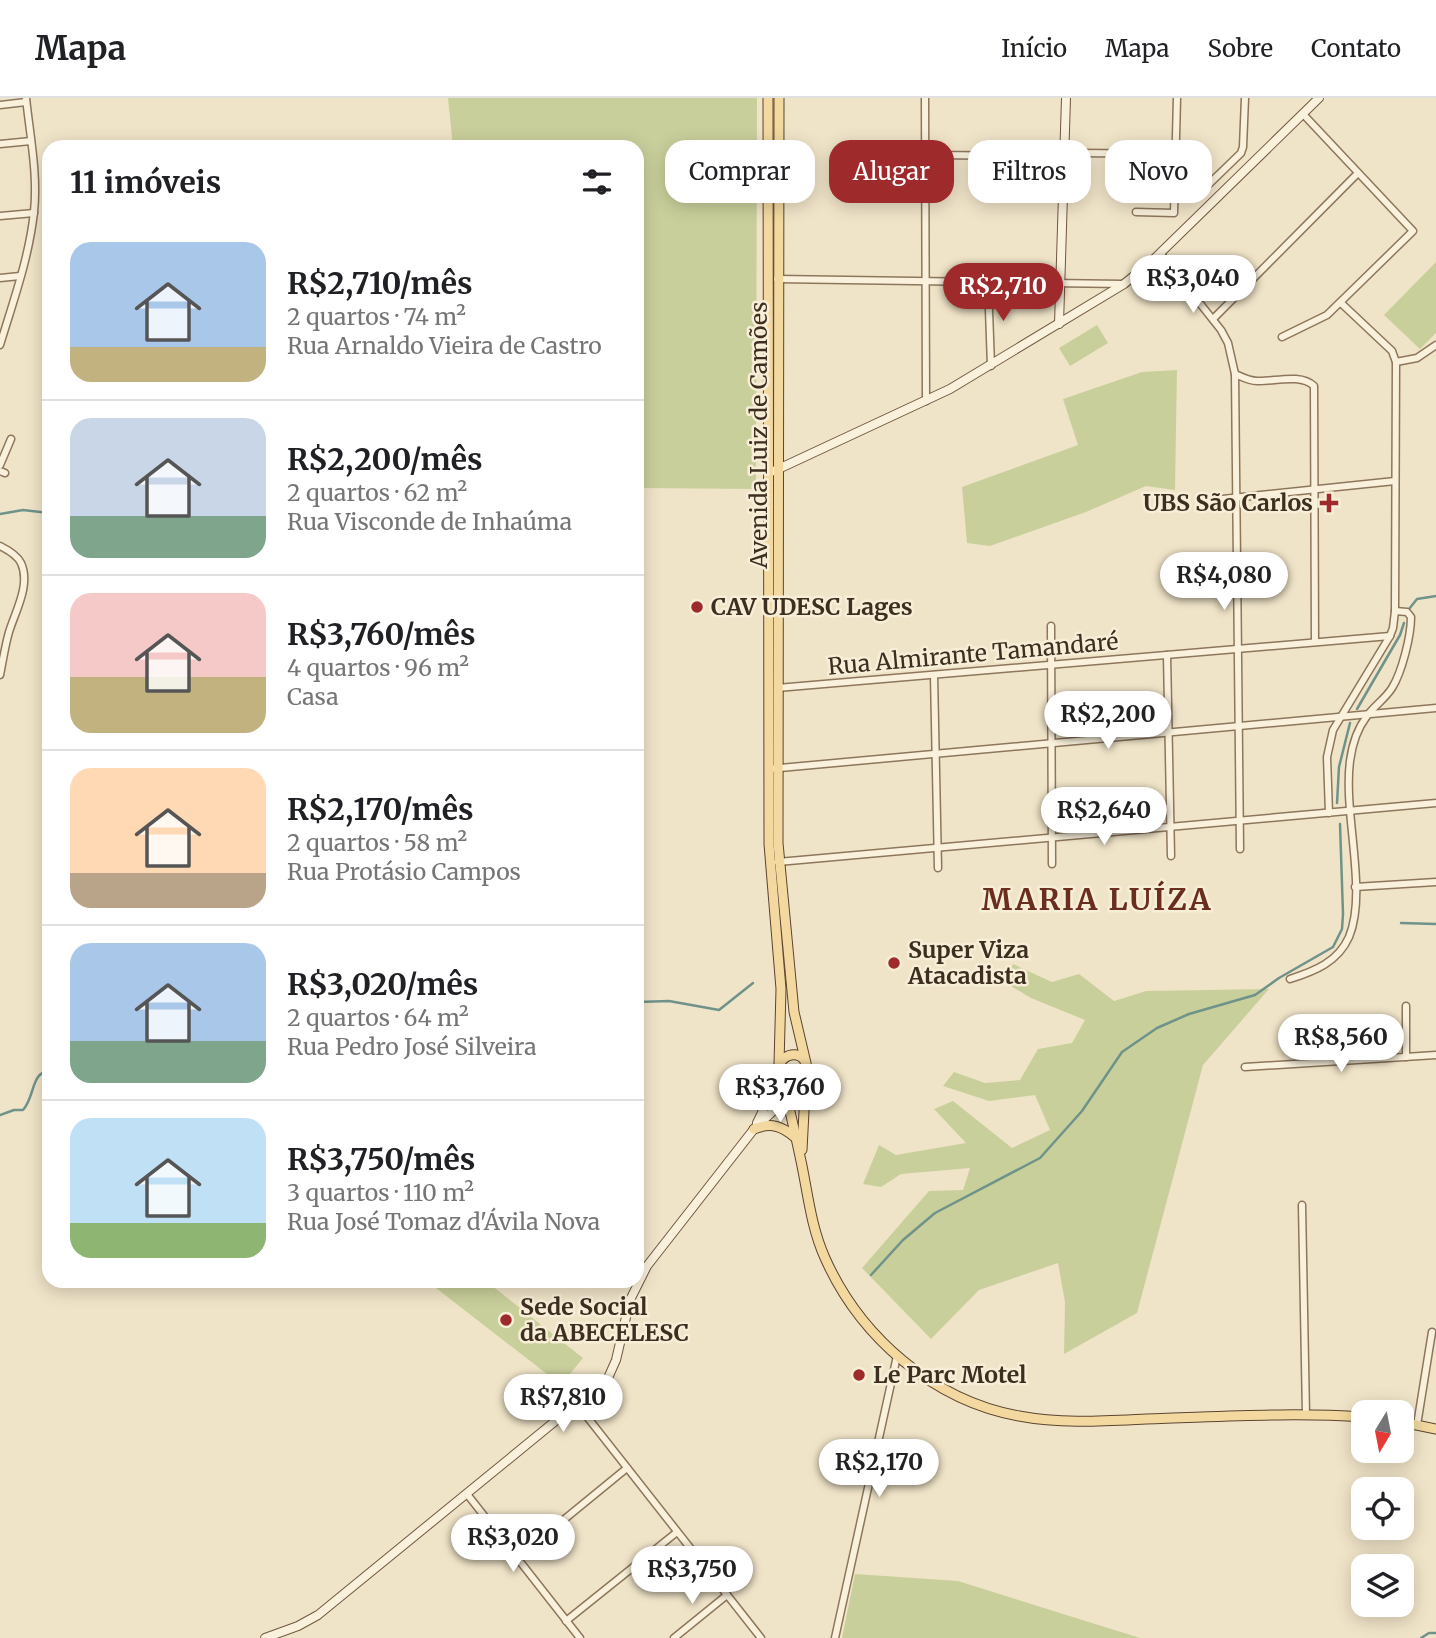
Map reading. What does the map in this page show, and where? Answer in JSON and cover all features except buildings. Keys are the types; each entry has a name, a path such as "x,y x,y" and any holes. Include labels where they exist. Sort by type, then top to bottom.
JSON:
{"main road":[{"name":"Avenida Luiz de Camões","path":"768,98 773,279 774,863 781,989 780,1071 801,1162"},
{"name":"Avenida Luiz de Camões","path":"773,279 779,98"},
{"name":"Avenida Luiz de Camões","path":"774,863 794,1012 805,1071 801,1162"},
{"path":"787,1098 805,1071 801,1057 792,1054 784,1057 780,1071 791,1082 805,1071"},
{"path":"754,1129 773,1125 796,1138"},
{"path":"801,1162 816,1233 834,1278 864,1322 897,1356 922,1375 966,1400 994,1410 1041,1419 1096,1421 1306,1415 1351,1417"},
{"path":"1414,1424 1436,1429"}],"street":[{"path":"925,98 926,140"},
{"path":"1065,140 1066,98"},
{"path":"1176,140 1177,98"},
{"path":"1212,181 1241,153 1245,98"},
{"path":"773,471 926,401 991,366 1124,284 1160,253 1319,98"},
{"path":"0,105 26,100 35,178 34,213 20,276 1,341"},
{"path":"1282,337 1314,323 1341,303 1413,231 1303,114"},
{"path":"0,144 31,141"},
{"path":"1213,319 1358,173"},
{"path":"926,203 926,401"},
{"path":"1059,324 1064,203"},
{"path":"1136,212 1174,213 1174,203"},
{"path":"0,216 34,213"},
{"path":"1160,253 1213,319 1227,343 1235,374 1240,849"},
{"path":"0,278 20,276"},
{"path":"773,279 1124,284"},
{"path":"988,282 991,366"},
{"path":"1329,813 1326,757 1339,717 1390,636 1395,611 1395,362 1392,351 1341,303"},
{"path":"1395,362 1417,358 1436,345"},
{"path":"1235,374 1258,381 1305,380 1314,386 1316,391 1315,642"},
{"path":"0,465 11,439"},
{"path":"1204,501 1395,481"},
{"path":"0,546 15,556 21,564 24,576 22,595 9,632 0,675"},
{"path":"1290,979 1322,967 1342,949 1348,939 1355,914 1348,811 1350,759 1360,728 1392,688 1402,663 1411,617 1407,612 1395,611"},
{"path":"1051,626 1052,864"},
{"name":"Rua Almirante Tamandaré","path":"773,689 1390,636"},
{"path":"1167,655 1171,856"},
{"path":"934,675 938,867"},
{"path":"773,768 1436,708"},
{"path":"774,863 1436,803"},
{"path":"1355,887 1436,882"},
{"path":"1406,1006 1406,1056"},
{"path":"1245,1067 1436,1055"},
{"path":"754,1129 780,1071"},
{"path":"644,1272 754,1129 787,1098"},
{"path":"1302,1205 1306,1415"},
{"path":"265,1638 305,1623 318,1615 600,1385 612,1370 630,1300 636,1288"},
{"path":"1417,1425 1434,1333 1424,1330"},
{"path":"835,1638 897,1356"},
{"path":"576,1404 761,1638"},
{"path":"517,1558 626,1468"},
{"path":"467,1494 580,1638"},
{"path":"566,1621 677,1532"},
{"path":"674,1638 727,1595"}],"green space":[{"path":"448,98 757,98 757,140 665,140 665,203 757,203 756,489 644,488 644,140 452,140"},
{"path":"1436,262 1436,333 1420,349 1384,315"},
{"path":"1097,325 1108,343 1070,366 1059,348"},
{"path":"1177,370 1175,490 1146,486 1086,512 990,546 967,543 962,487 1078,445 1063,399 1142,372"},
{"path":"1013,964 1052,982 1079,974 1114,1001 1146,991 1269,989 1203,1065 1137,1313 1064,1354 1065,1302 1058,1263 979,1290 931,1339 862,1268 929,1191 963,1190 970,1168 901,1174 881,1187 863,1184 879,1145 896,1155 966,1143 934,1109 953,1101 1012,1148 1050,1130 1035,1095 989,1101 943,1086 954,1072 985,1083 1020,1080 1038,1049 1072,1043 1085,1020 1031,998 1004,982"},
{"name":"Sede Social da ABECELESC","path":"436,1288 495,1288 583,1358 561,1385"},
{"path":"855,1574 958,1581 1140,1638 842,1638"}],"waterway":[{"path":"0,514 23,510 42,512"},
{"path":"1409,609 1417,599 1436,596"},
{"path":"1357,709 1400,635 1404,623"},
{"path":"1337,803 1339,767 1350,723"},
{"path":"871,1275 903,1240 935,1213 1040,1158 1082,1111 1122,1052 1157,1028 1189,1014 1255,995 1333,947 1342,929 1343,914 1340,824"},
{"path":"1401,923 1436,924"},
{"path":"644,1002 669,1001 719,1010 753,983"},
{"path":"0,1115 23,1110 36,1080 42,1073"},
{"path":"1421,1638 1429,1633 1436,1633"}],"place":[{"name":"UBS São Carlos","path":"1329,503"},
{"name":"CAV UDESC Lages","path":"697,607"},
{"name":"Super Viza Atacadista","path":"894,963"},
{"name":"Sede Social da ABECELESC","path":"506,1320"},
{"name":"Le Parc Motel","path":"859,1375"}],"district":[{"name":"MARIA LUÍZA","path":"1097,900"}]}
